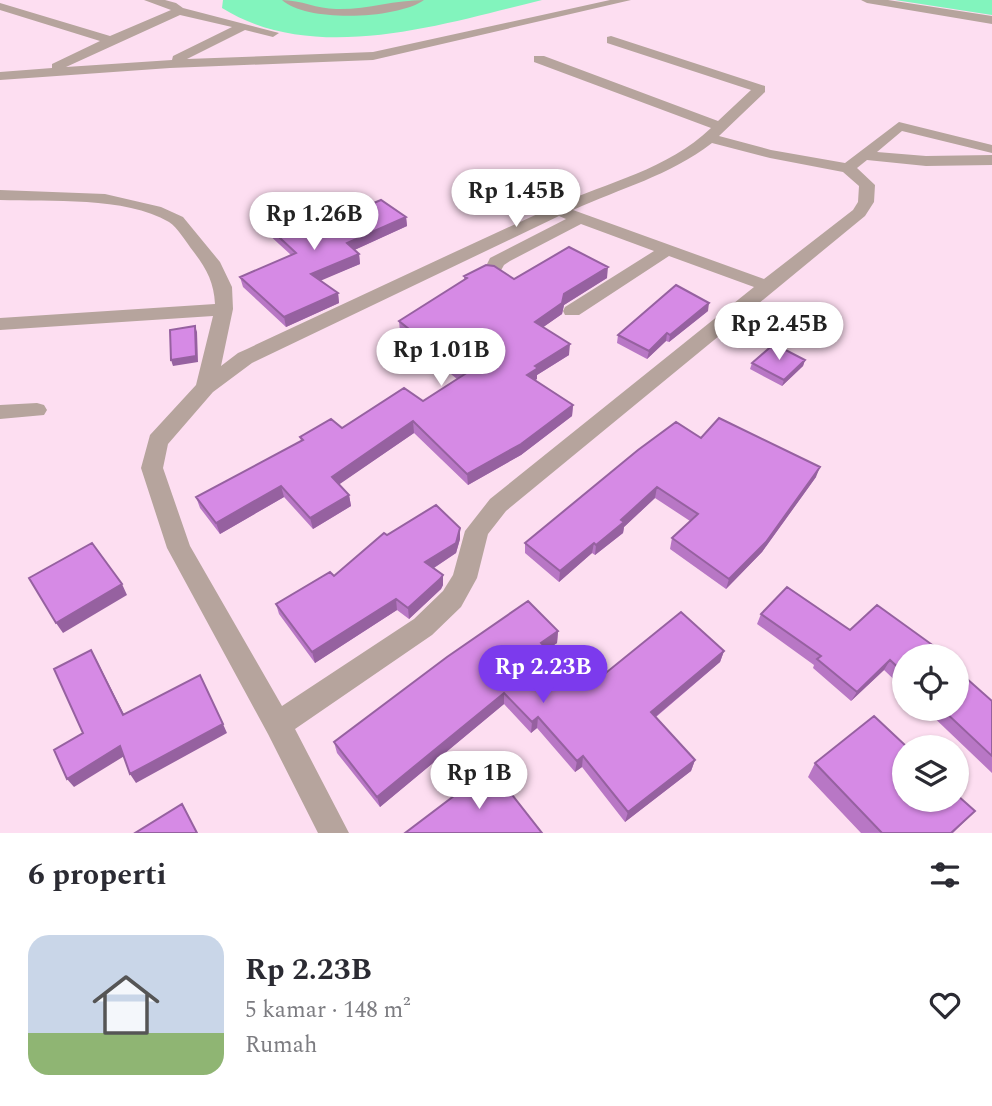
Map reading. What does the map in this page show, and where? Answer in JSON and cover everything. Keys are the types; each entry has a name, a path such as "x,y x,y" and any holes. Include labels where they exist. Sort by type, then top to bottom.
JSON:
{"street":[{"path":"150,0 242,27 283,25"},
{"path":"288,0 308,8 355,12 380,10 418,0"},
{"path":"0,76 170,64 373,56 625,0"},
{"path":"867,0 992,20"},
{"path":"0,6 111,40"},
{"path":"48,71 175,6"},
{"path":"252,60 283,25 308,8"},
{"path":"170,64 242,27"},
{"path":"334,833 278,725 179,548 152,468 158,441 206,387 245,358 558,210 653,173 684,157 760,89 611,40"},
{"path":"278,725 423,627 452,599 465,578 477,531 499,505 859,213 866,202 867,185 848,168 770,154 539,59"},
{"path":"0,63 29,73"},
{"path":"848,168 899,126 992,149"},
{"path":"865,155 926,161 992,160"},
{"path":"0,195 105,199 155,210 177,220 214,266 223,288 224,309 206,387"},
{"path":"558,210 768,286"},
{"path":"494,270 496,262 504,257 580,218"},
{"path":"572,311 666,251"},
{"path":"0,324 224,309"},
{"path":"0,412 37,410"}],"green space":[{"path":"223,0 542,0 422,28 380,35 338,37 297,35 258,25 222,8"},
{"path":"895,0 992,0 992,15"}],"building":[{"path":"324,200 345,215 381,200 406,217 347,243 359,254 311,274 338,293 284,317 240,277 296,253 265,224"},
{"path":"569,247 608,267 564,294 562,303 535,322 570,344 535,366 538,368 527,375 573,405 521,444 467,474 413,421 332,477 349,495 310,518 281,486 216,523 196,497 303,440 300,437 331,419 342,428 404,388 423,401 465,374 399,321 467,278 464,276 486,265 494,266 514,279"},
{"path":"676,285 709,303 670,335 667,333 649,351 618,335"},
{"path":"195,326 196,356 171,360 170,330"},
{"path":"774,344 805,360 784,380 752,363"},
{"path":"719,418 820,467 766,542 729,579 672,538 698,514 657,487 621,520 624,522 560,571 525,543 676,422 701,438"},
{"path":"436,505 460,528 456,543 425,562 443,575 440,579 408,608 396,599 312,652 276,604 330,572 334,576 384,533 387,535"},
{"path":"92,543 122,584 56,623 29,578"},
{"path":"787,587 850,630 877,605 931,644 892,644 892,662 890,660 857,692 817,659 821,656 761,614"},
{"path":"528,601 558,631 541,643 586,689 681,612 724,651 651,712 695,760 628,812 583,756 577,761 538,717 532,722 504,693 377,797 334,742 447,657"},
{"path":"91,650 123,715 200,675 223,724 130,774 120,746 67,779 54,750 83,733 54,669"},
{"path":"969,681 992,701 992,756 955,721 969,721"},
{"path":"874,716 894,735 892,735 892,812 969,812 969,806 975,811 951,833 882,833 815,763"},
{"path":"491,768 542,833 405,833"},
{"path":"182,804 197,833 135,833"}]}
